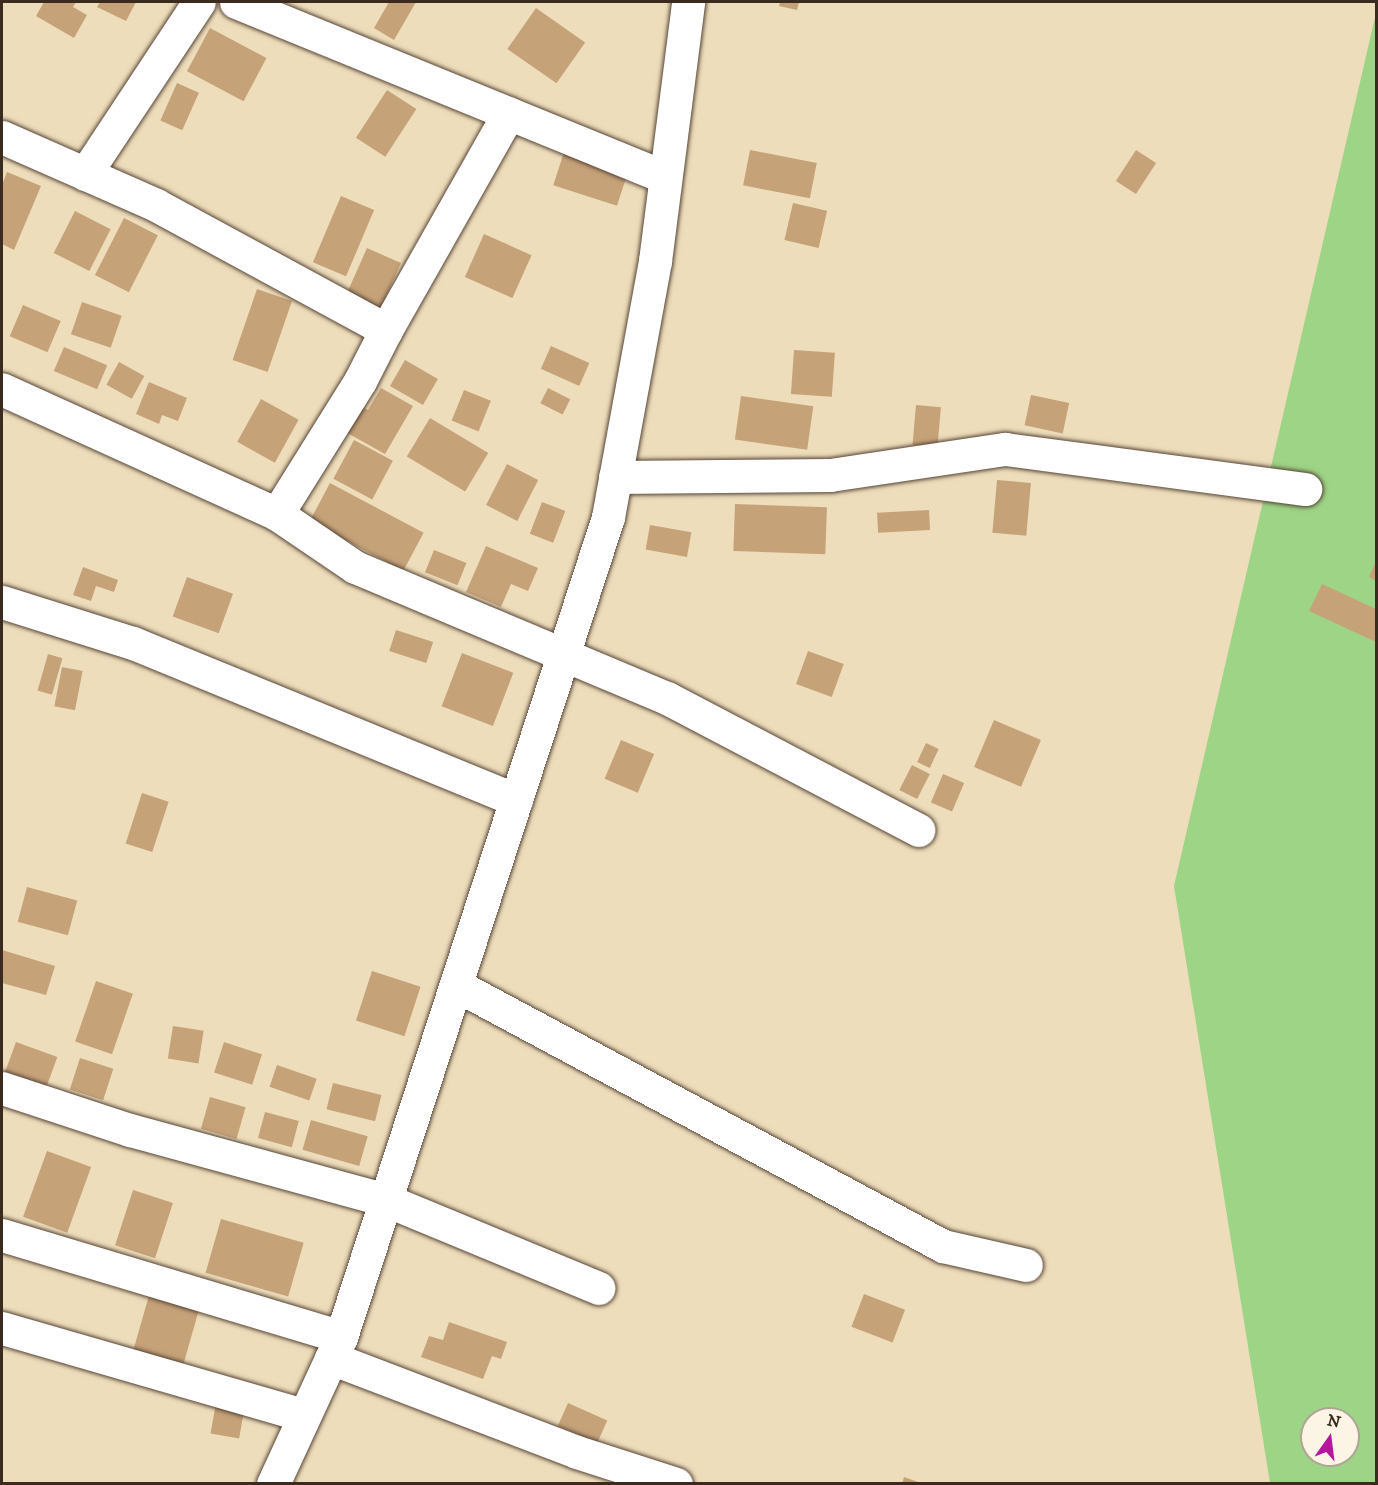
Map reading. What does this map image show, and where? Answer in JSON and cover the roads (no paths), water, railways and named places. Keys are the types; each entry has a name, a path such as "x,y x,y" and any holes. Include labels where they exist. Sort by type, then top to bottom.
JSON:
{"street":[{"path":"85,174 199,2"},
{"path":"236,2 665,177"},
{"path":"273,1484 336,1347 608,517 655,261 688,2"},
{"path":"277,514 360,381 386,330 509,113"},
{"path":"2,137 156,205 386,330"},
{"path":"2,389 277,514 355,567 563,657 667,699 918,830"},
{"path":"615,477 830,475 1005,448 1305,489"},
{"path":"2,602 133,643 516,800"},
{"path":"456,985 943,1246 1026,1265"},
{"path":"2,1088 130,1130 386,1200 598,1288"},
{"path":"2,1235 336,1347 577,1452 676,1484"},
{"path":"2,1328 303,1415"}]}
